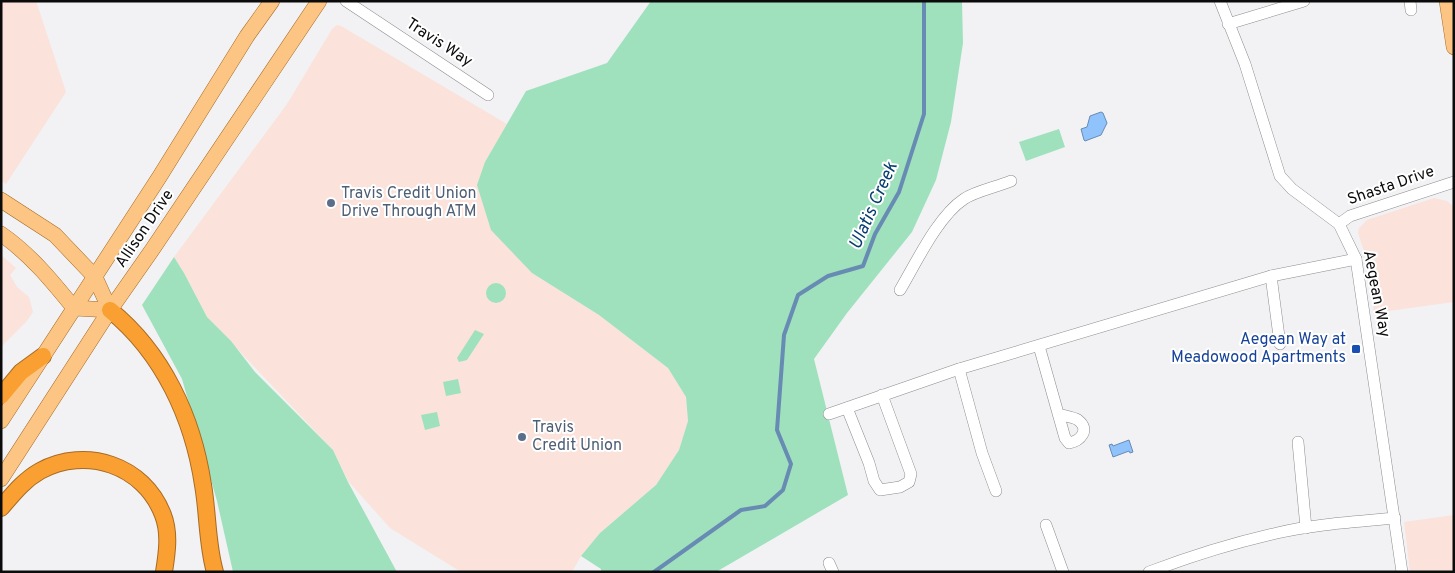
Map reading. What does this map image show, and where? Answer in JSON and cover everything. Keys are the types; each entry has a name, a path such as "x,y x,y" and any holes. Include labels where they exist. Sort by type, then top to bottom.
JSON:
{"highway":[{"path":"110,310 124,322 149,350 164,370 178,400 193,438 203,482 215,572"},
{"path":"1,396 22,372 43,356"},
{"path":"1,508 19,486 38,472 54,465 80,460 99,461 114,466 129,472 151,492 163,516 168,542 164,572"}],"main road":[{"name":"Allison Drive","path":"1,421 160,176 246,36 272,1"},
{"name":"Allison Drive","path":"1,479 110,310 319,1"},
{"path":"1447,1 1454,47"},
{"path":"1,200 55,235 95,277 110,310 74,308 18,246 1,234"}],"street":[{"name":"Travis Way","path":"346,1 488,95"},
{"name":"Aegean Way","path":"1220,1 1245,64 1280,176 1292,189 1339,224 1356,259 1402,572"},
{"path":"1228,24 1304,1"},
{"path":"900,290 925,246 953,209 965,199 1011,182"},
{"name":"Shasta Drive","path":"1339,224 1350,216 1454,182"},
{"path":"829,414 959,369 1271,276 1356,259"},
{"path":"1271,276 1280,344"},
{"path":"1039,346 1058,414"},
{"path":"959,369 982,453 996,491"},
{"path":"847,408 869,463 874,481 880,490 900,488 909,482 910,474 882,395"},
{"path":"1298,442 1306,528"},
{"path":"1148,572 1195,555 1278,532 1395,518"},
{"path":"1046,525 1063,572"}],"shaded area":[{"path":"1,1 36,1 66,92 6,184 1,181"},
{"name":"Travis Credit Union","path":"337,25 507,124 485,162 532,273 599,315 668,368 686,397 688,421 679,450 656,485 600,533 581,556 572,572 461,572 390,528 348,481 333,450 207,317 174,257 287,104 332,29"},
{"path":"1434,198 1447,201 1454,207 1454,302 1374,313 1367,261 1358,233 1359,228 1367,220"},
{"path":"1,255 16,268 10,275 17,287 29,297 33,312 26,322 1,347"},
{"path":"1454,515 1454,572 1410,572 1404,522"}],"green space":[{"path":"651,1 962,1 963,43 951,122 936,180 912,232 847,313 814,359 848,495 716,572 601,572 601,569 581,556 600,533 656,485 679,450 688,421 686,397 668,368 599,315 532,273 491,230 477,185 485,162 526,91 607,63"},
{"path":"1059,129 1065,147 1026,161 1019,142"},
{"path":"174,257 207,317 231,341 255,372 333,450 348,482 397,572 233,572 217,501 182,379 142,305"},
{"path":"496,283 503,286 506,293 503,300 496,303 489,300 486,293 489,286"},
{"path":"475,330 484,334 467,360 459,362 457,358"},
{"path":"458,379 461,393 446,396 443,382"},
{"path":"437,412 440,426 425,430 421,415"}],"water":[{"path":"1101,112 1107,123 1101,135 1085,141 1081,129 1087,127 1090,116"},
{"path":"1129,440 1133,452 1130,453 1129,451 1113,457 1109,445 1112,444 1113,446"}],"waterway":[{"name":"Ulatis Creek","path":"654,572 741,510 765,506 783,490 791,464 777,430 784,335 798,295 828,276 863,266 875,234 899,192 924,114 924,1"}],"place":[{"name":"Travis Credit Union Drive Through ATM","path":"331,203"},
{"name":"Aegean Way at Meadowood Apartments","path":"1356,349"},
{"name":"Travis Credit Union","path":"522,437"}]}
